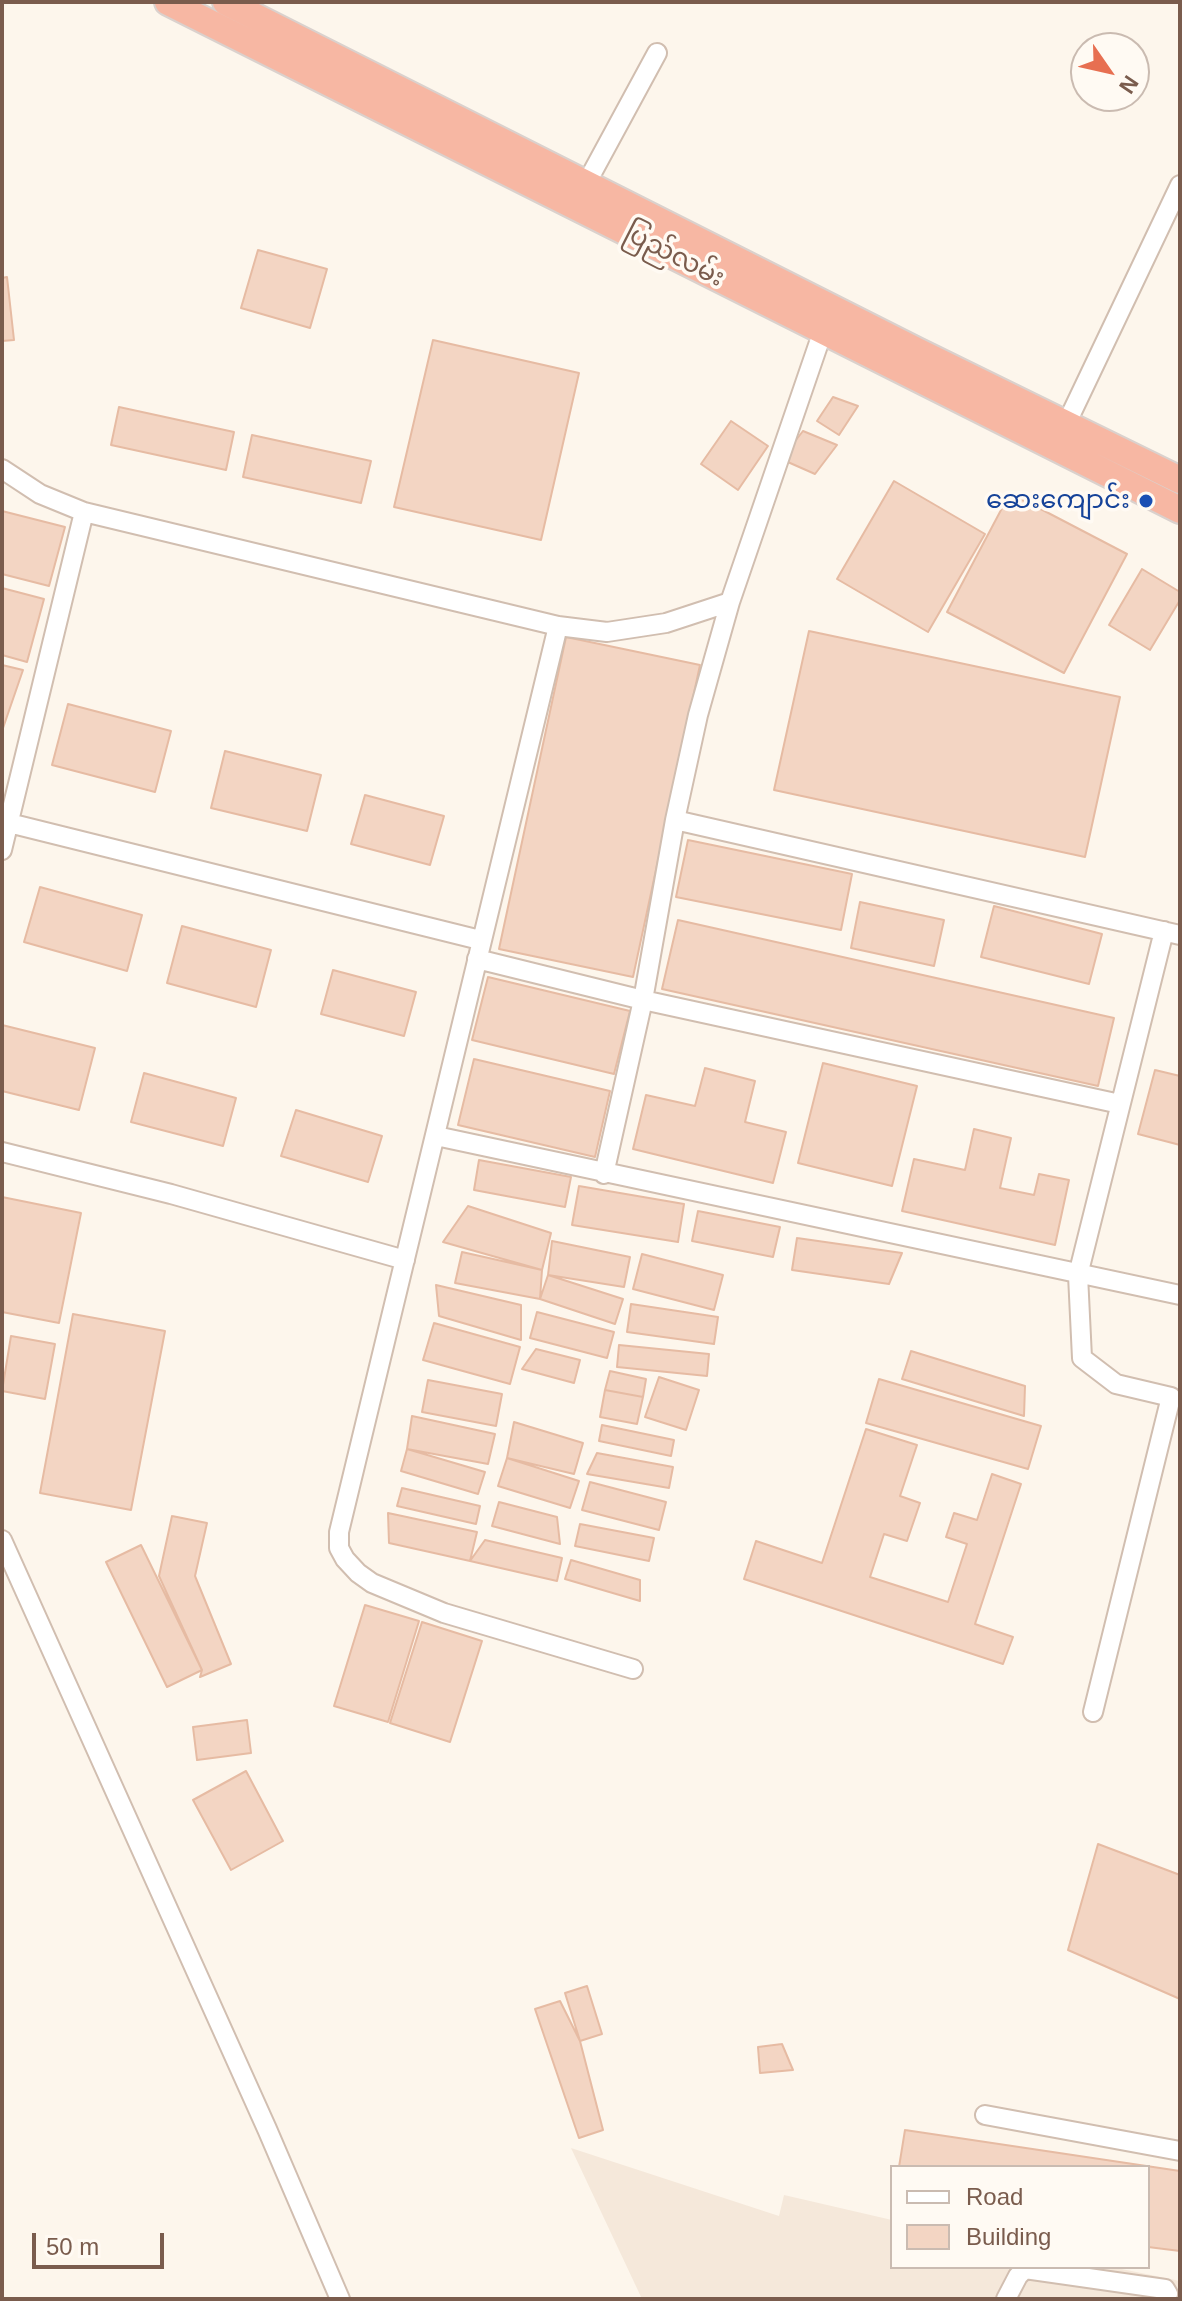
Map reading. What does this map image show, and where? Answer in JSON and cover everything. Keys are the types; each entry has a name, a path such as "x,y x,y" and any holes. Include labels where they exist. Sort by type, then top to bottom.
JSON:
{"highway":[{"name":"ပြည်လမ်း","path":"168,2 1061,436 1180,510"},
{"name":"ပြည်လမ်း","path":"226,2 586,184 827,320"},
{"name":"ပြည်လမ်း","path":"1061,436 1180,480"}],"street":[{"path":"586,184 657,53"},
{"path":"1061,436 1180,185"},
{"path":"604,1174 643,1000 675,820 698,715 730,602 827,320"},
{"path":"2,469 40,494 84,512 558,626 607,632 666,623 730,602"},
{"path":"2,850 84,512"},
{"path":"558,626 339,1532 339,1548 345,1559 372,1583 444,1613 633,1669"},
{"path":"675,820 1172,933 1120,1104 1078,1275 1082,1358 1116,1384 1171,1397 1093,1712"},
{"path":"9,823 480,940"},
{"path":"477,959 643,1000 1120,1104"},
{"path":"436,1136 1180,1295"},
{"path":"2,1152 171,1194 405,1260"},
{"path":"2,1540 267,2129 340,2299"},
{"path":"985,2115 1180,2151"},
{"path":"1006,2299 1025,2269 1165,2289 1168,2294 1166,2299"}],"shaded area":[{"path":"571,2148 779,2216 784,2195 890,2220 890,2269 1122,2269 1180,2281 1180,2299 642,2299"}],"building":[{"path":"258,250 327,269 310,328 241,308"},
{"path":"7,277 14,340 2,341 2,278"},
{"path":"433,340 579,373 541,540 394,507"},
{"path":"833,397 858,406 839,435 817,421"},
{"path":"119,407 234,432 226,470 111,445"},
{"path":"731,421 768,446 738,490 701,464"},
{"path":"803,431 837,445 815,474 781,459"},
{"path":"252,435 371,461 361,503 243,477"},
{"path":"894,481 985,534 928,632 837,579"},
{"path":"1010,493 1127,554 1064,673 947,612"},
{"path":"2,511 65,527 49,586 2,574"},
{"path":"1142,569 1180,592 1180,600 1150,650 1109,625"},
{"path":"2,588 44,599 27,662 2,655"},
{"path":"809,631 1120,697 1085,857 774,790"},
{"path":"566,637 700,665 633,977 499,949"},
{"path":"2,665 23,670 2,731"},
{"path":"68,704 171,731 155,792 52,765"},
{"path":"225,751 321,775 307,831 211,808"},
{"path":"365,795 444,816 430,865 351,844"},
{"path":"688,840 852,874 841,930 676,897"},
{"path":"40,887 142,915 127,971 24,942"},
{"path":"860,902 944,920 934,966 851,948"},
{"path":"994,906 1102,934 1089,984 981,957"},
{"path":"678,920 1114,1018 1098,1086 662,989"},
{"path":"182,926 271,950 256,1007 167,983"},
{"path":"333,970 416,992 404,1036 321,1014"},
{"path":"488,977 630,1011 614,1074 472,1040"},
{"path":"2,1025 95,1048 79,1110 2,1091"},
{"path":"474,1059 610,1091 595,1157 458,1125"},
{"path":"823,1063 917,1086 892,1186 798,1163"},
{"path":"705,1068 755,1081 745,1122 786,1132 773,1183 633,1149 646,1095 695,1106"},
{"path":"1155,1070 1180,1076 1180,1145 1138,1134"},
{"path":"144,1073 236,1098 223,1146 131,1122"},
{"path":"296,1110 382,1136 368,1182 281,1156"},
{"path":"974,1129 1011,1138 1000,1188 1034,1195 1039,1174 1069,1180 1055,1245 902,1211 914,1159 965,1170"},
{"path":"479,1160 571,1177 565,1207 474,1190"},
{"path":"579,1186 684,1204 678,1242 572,1225"},
{"path":"2,1197 81,1213 59,1323 2,1312"},
{"path":"468,1206 551,1233 542,1270 443,1242"},
{"path":"698,1211 780,1227 773,1257 692,1241"},
{"path":"797,1238 902,1253 889,1284 792,1270"},
{"path":"552,1241 630,1257 624,1287 548,1275"},
{"path":"462,1252 542,1270 540,1299 455,1283"},
{"path":"642,1254 723,1275 714,1310 633,1289"},
{"path":"548,1275 623,1299 615,1324 540,1299"},
{"path":"436,1285 521,1305 521,1340 439,1316"},
{"path":"631,1304 718,1317 714,1344 627,1332"},
{"path":"537,1312 614,1332 607,1358 530,1338"},
{"path":"73,1314 165,1331 131,1510 40,1493"},
{"path":"434,1323 520,1347 510,1384 423,1360"},
{"path":"11,1336 55,1344 45,1399 2,1391"},
{"path":"619,1345 709,1354 707,1376 617,1367"},
{"path":"536,1349 580,1360 574,1383 522,1369"},
{"path":"911,1351 1025,1386 1024,1416 902,1379"},
{"path":"610,1371 646,1379 643,1397 605,1390"},
{"path":"659,1377 699,1390 686,1430 645,1417"},
{"path":"879,1379 1041,1426 1028,1469 866,1423"},
{"path":"428,1380 502,1394 496,1426 422,1412"},
{"path":"605,1390 643,1397 637,1424 600,1417"},
{"path":"412,1416 495,1434 488,1464 407,1449"},
{"path":"514,1422 583,1443 574,1474 507,1458"},
{"path":"602,1425 674,1440 671,1456 599,1441"},
{"path":"866,1429 917,1445 900,1496 920,1503 907,1541 884,1534 870,1577 948,1602 967,1544 946,1537 954,1513 977,1520 992,1474 1021,1484 975,1624 1013,1637 1003,1664 744,1579 756,1541 822,1563"},
{"path":"407,1449 485,1472 478,1494 401,1471"},
{"path":"597,1453 673,1467 669,1488 587,1474"},
{"path":"507,1458 579,1481 570,1508 498,1486"},
{"path":"590,1482 666,1502 659,1530 582,1510"},
{"path":"402,1488 480,1506 476,1524 397,1506"},
{"path":"499,1502 557,1517 560,1544 492,1526"},
{"path":"388,1513 477,1532 470,1561 389,1543"},
{"path":"172,1516 207,1523 195,1576 231,1664 200,1677 202,1670 159,1576"},
{"path":"580,1524 654,1538 649,1561 575,1546"},
{"path":"485,1540 562,1558 557,1581 470,1561"},
{"path":"141,1545 202,1670 167,1687 106,1562"},
{"path":"571,1560 640,1580 640,1601 565,1579"},
{"path":"365,1605 419,1621 388,1722 334,1706"},
{"path":"422,1622 482,1641 450,1742 390,1723"},
{"path":"247,1720 251,1753 197,1760 193,1727"},
{"path":"246,1771 283,1841 231,1870 193,1800"},
{"path":"1098,1844 1180,1875 1180,1999 1068,1950"},
{"path":"587,1986 602,2034 580,2041 565,1993"},
{"path":"560,2001 580,2041 603,2130 579,2138 535,2009"},
{"path":"782,2044 793,2070 760,2073 758,2047"},
{"path":"905,2130 1140,2165 899,2165"},
{"path":"1150,2167 1180,2171 1180,2251 1150,2247"}],"place":[{"name":"ဆေးကျောင်း","path":"1146,501"}]}
